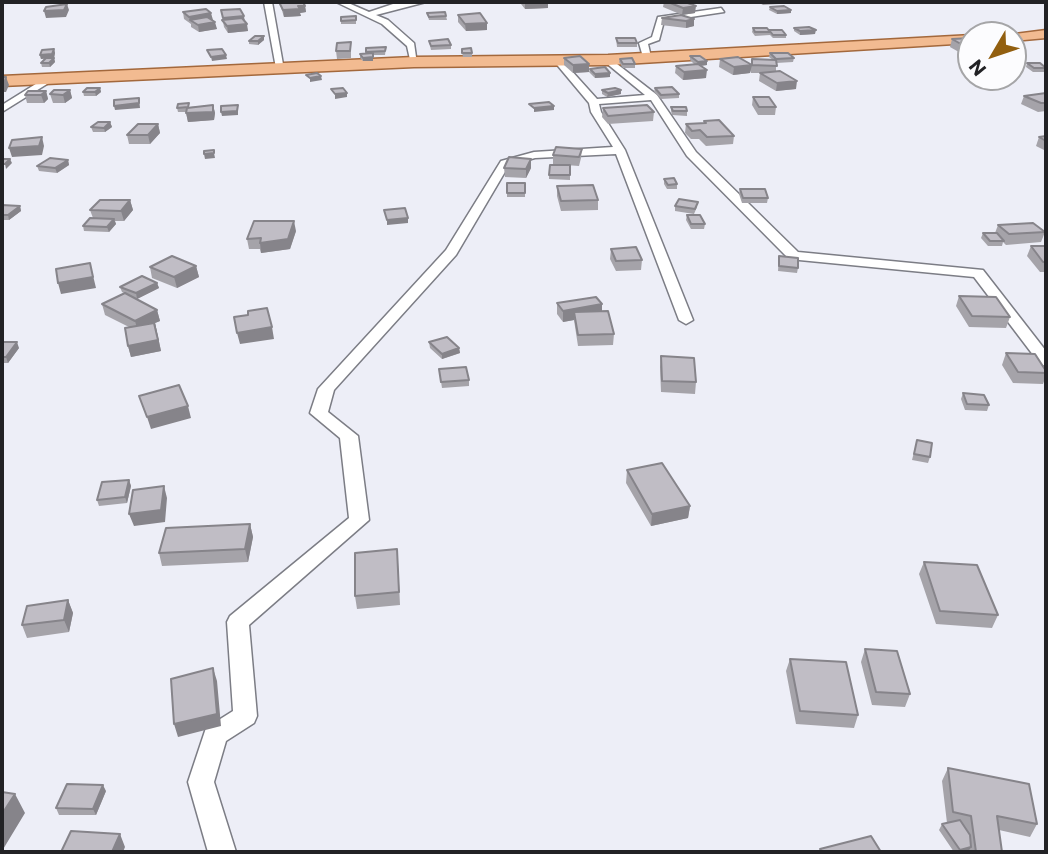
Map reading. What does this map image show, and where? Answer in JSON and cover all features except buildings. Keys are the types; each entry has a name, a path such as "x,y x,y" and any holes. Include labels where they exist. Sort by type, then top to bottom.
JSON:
{"main road":[{"path":"2,81 414,62 608,60 957,41"}],"street":[{"path":"268,2 281,68"},
{"path":"340,2 385,22 411,45 414,62"},
{"path":"368,15 393,6 422,2"},
{"path":"647,57 643,43 656,38 661,19 721,10"},
{"path":"557,60 594,102 596,112 621,150 686,320"},
{"path":"608,60 654,97 677,128 691,154 794,256 978,273 1046,361"},
{"path":"2,109 50,79"},
{"path":"594,102 654,97"},
{"path":"222,852 201,782 215,735 245,716 238,622 359,520 349,436 319,413 326,388 451,252 505,163 534,155 621,150"}]}
